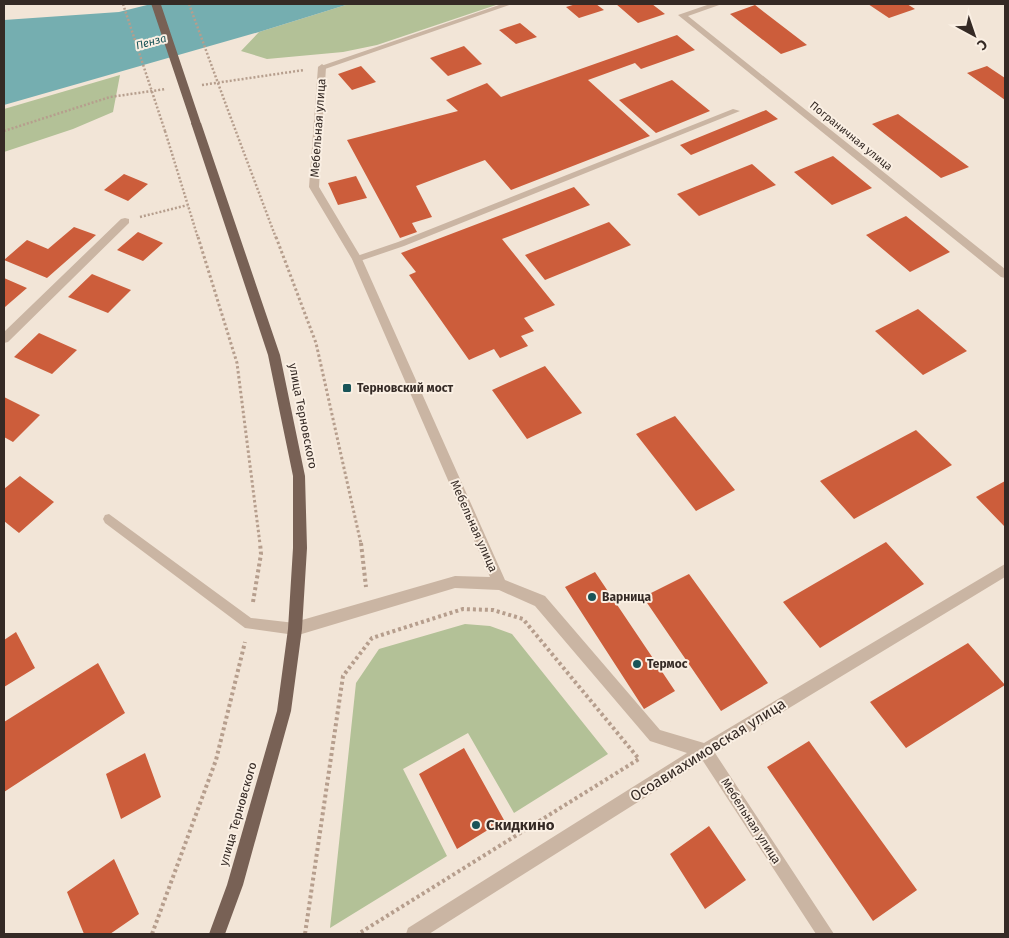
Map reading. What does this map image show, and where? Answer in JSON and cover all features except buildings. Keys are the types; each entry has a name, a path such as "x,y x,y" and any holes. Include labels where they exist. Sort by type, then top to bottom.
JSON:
{"main road":[{"name":"улица Терновского","path":"156,4 274,355 299,476 300,548 295,629 284,711 235,885 217,934"}],"street":[{"name":"Пограничная улица","path":"718,4 682,15 1005,274"},
{"name":"Мебельная улица","path":"322,67 314,187 357,259 500,584 540,601 655,736 705,751 826,934"},
{"path":"4,339 125,221"},
{"name":"Осоавиахимовская улица","path":"414,934 432,929 705,751 1005,570"},
{"path":"295,629 455,582 500,584"}],"lane":[{"path":"322,67 508,4"},
{"path":"357,259 401,244 736,111"},
{"path":"108,519 249,624 295,629"}],"path":[{"path":"123,4 165,130 237,363 261,554 249,624 216,760 152,934"},
{"path":"189,4 316,343 360,536 366,587"},
{"path":"196,85 322,67"},
{"path":"4,131 110,97 168,89"},
{"path":"125,221 188,205"},
{"path":"305,934 343,676 372,638 463,609 494,610 523,619 640,758 358,934"}],"green space":[{"path":"349,4 499,4 377,45 343,52 267,59 241,51 259,32"},
{"path":"120,75 113,112 73,129 4,152 4,109"},
{"path":"465,624 490,626 512,634 608,754 514,813 468,733 403,769 447,856 330,928 356,683 379,649"}],"water":[{"name":"Пенза","path":"151,4 349,4 259,32 4,105 4,20 119,12"}],"place":[{"name":"Терновский мост","path":"347,388"},
{"name":"Варница","path":"592,597"},
{"name":"Термос","path":"637,664"},
{"name":"Скидкино","path":"476,825"}]}
